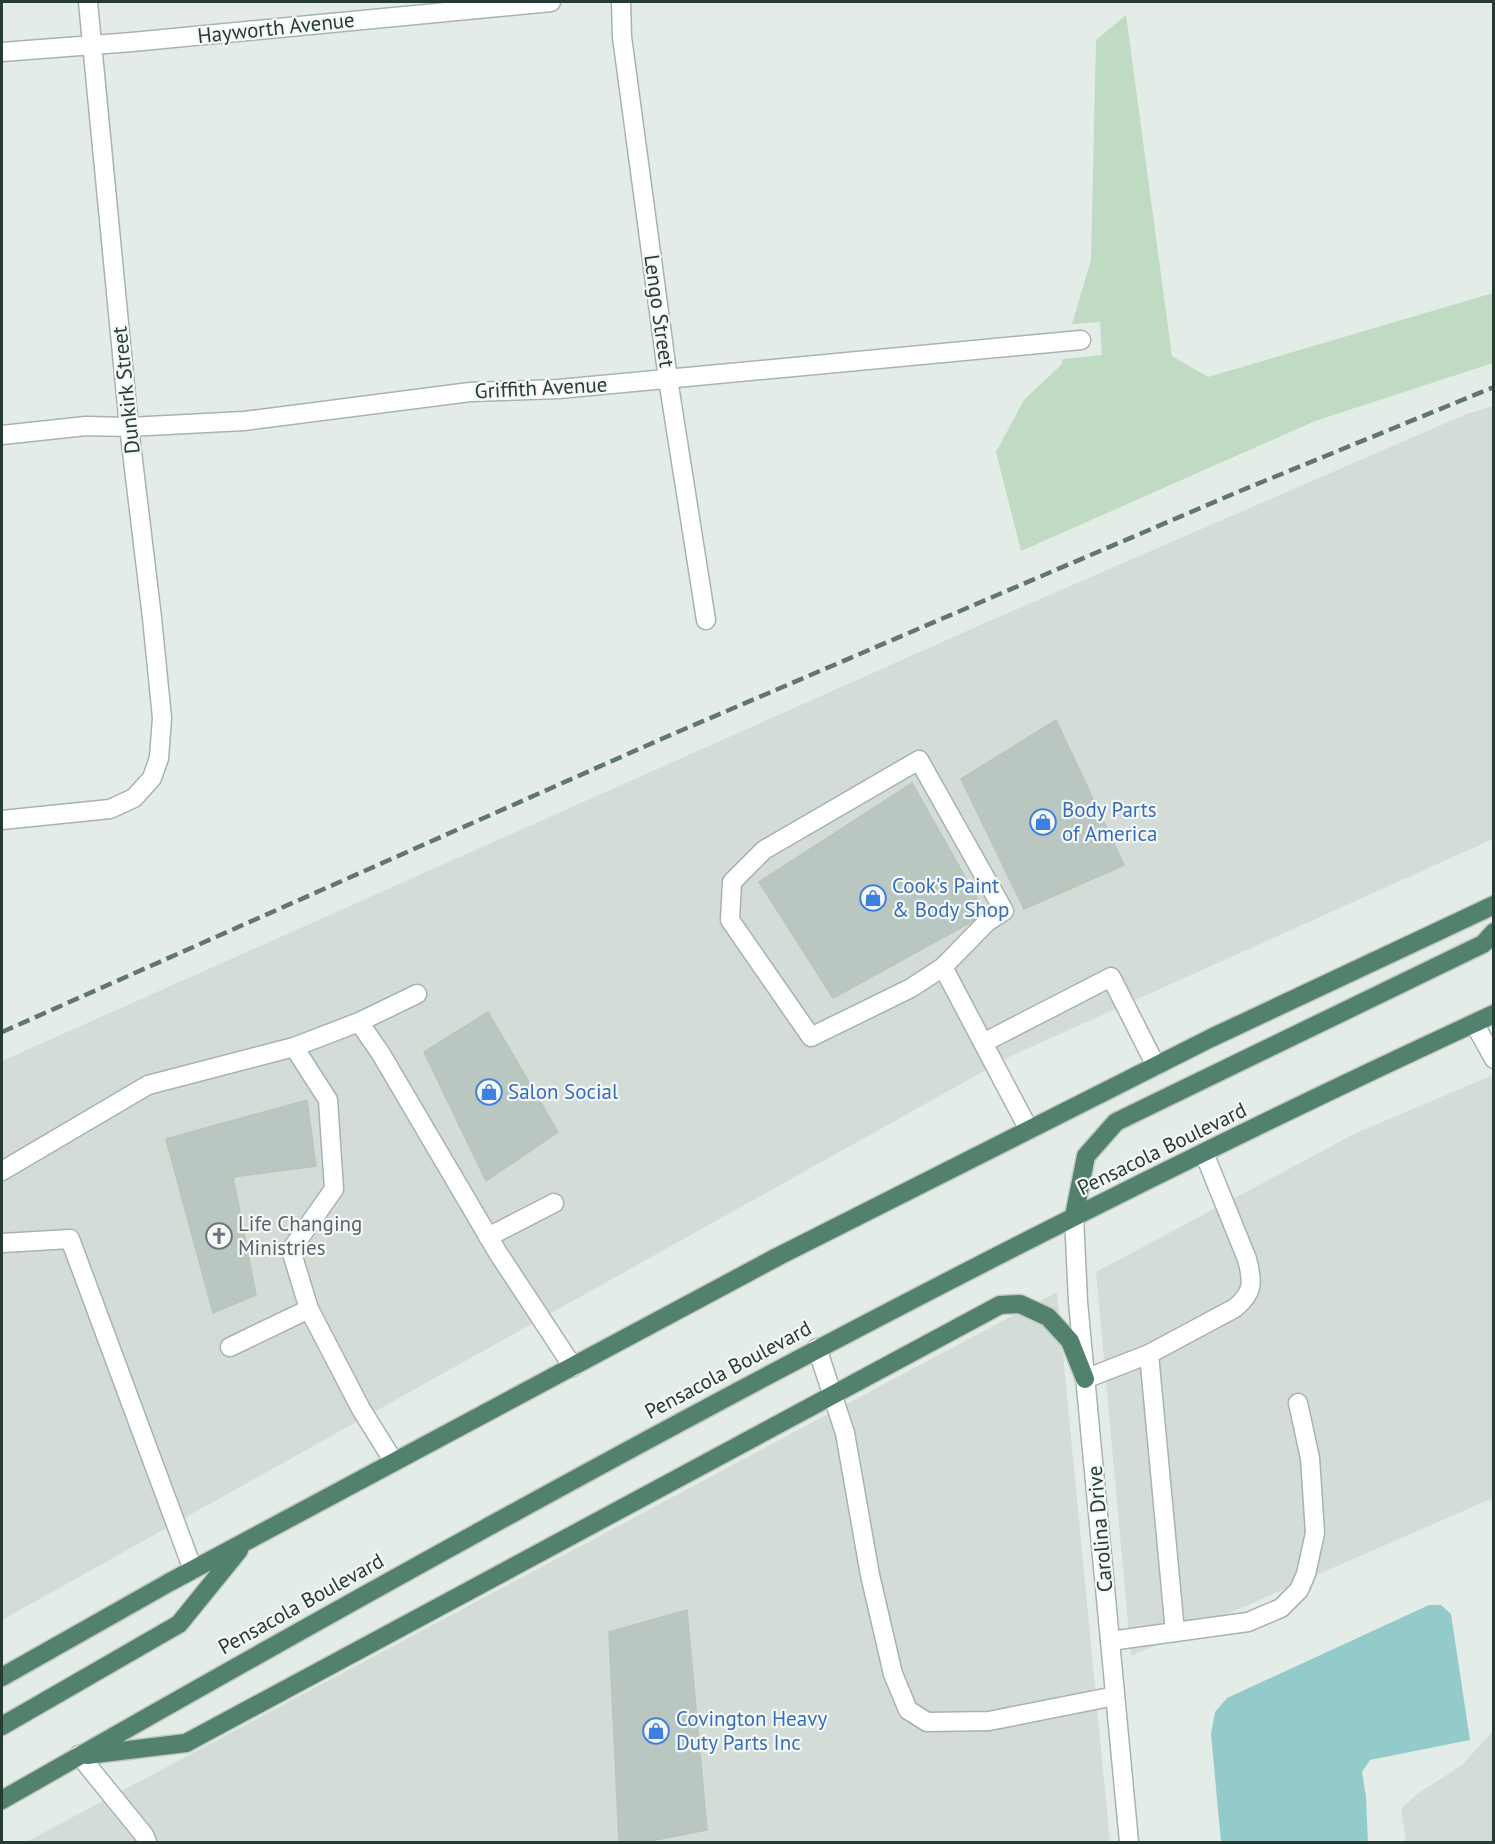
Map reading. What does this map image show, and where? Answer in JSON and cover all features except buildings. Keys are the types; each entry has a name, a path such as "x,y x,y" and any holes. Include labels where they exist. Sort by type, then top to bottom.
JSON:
{"highway":[{"path":"2,1677 246,1541 777,1257 1156,1066 1494,905"},
{"path":"1074,1216 1086,1156 1116,1122 1483,944 1494,932"},
{"name":"Pensacola Boulevard","path":"2,1800 581,1474 817,1348 1074,1216 1494,1014"},
{"path":"79,1755 186,1743 1000,1305 1020,1304 1048,1317 1070,1341 1085,1379"},
{"path":"2,1726 179,1624 246,1541"}],"street":[{"name":"Dunkirk Street","path":"2,820 110,809 134,798 152,778 159,758 162,718 129,427 88,2"},
{"name":"Hayworth Avenue","path":"2,52 132,42 551,2"},
{"name":"Lengo Street","path":"621,2 622,37 669,379 706,620"},
{"name":"Griffith Avenue","path":"2,435 86,426 129,427 244,421 470,392 559,389 1082,340"},
{"path":"919,760 1004,911 987,922 943,967 910,988 811,1038 730,920 732,882 764,850 919,760"},
{"path":"943,967 1029,1130"},
{"path":"982,1043 1111,977 1156,1066"},
{"path":"2,1171 147,1085 294,1047 359,1022 417,994"},
{"path":"359,1022 381,1054 488,1237 573,1367"},
{"path":"1474,1023 1494,1059"},
{"path":"294,1047 328,1100 334,1189 291,1250 309,1309 361,1409 394,1462"},
{"path":"1085,1379 1149,1354 1235,1308 1247,1298 1251,1275 1247,1259 1204,1153"},
{"path":"488,1237 554,1203"},
{"name":"Carolina Drive","path":"1074,1216 1078,1302 1129,1842"},
{"path":"2,1243 70,1239 193,1570"},
{"path":"230,1347 309,1309"},
{"path":"817,1348 845,1433 870,1575 893,1674 908,1710 927,1722 989,1721 1115,1696"},
{"path":"1149,1354 1175,1632"},
{"path":"1110,1641 1248,1622 1281,1608 1299,1590 1306,1574 1315,1533 1310,1458 1298,1403"},
{"path":"79,1755 144,1835 147,1842"}],"shaded area":[{"path":"1493,406 1493,839 1011,1056 2,1620 2,1061 987,622 1464,415"},
{"path":"1493,1075 1493,1498 1131,1656 1096,1272 1356,1133"},
{"path":"1057,1292 1110,1842 26,1842"},
{"path":"1493,1731 1493,1842 1406,1842 1401,1809 1417,1794 1462,1765"}],"green space":[{"path":"1126,15 1172,356 1208,377 1493,293 1493,363 1315,421 1021,551 996,452 1024,400 1061,365 1063,359 1102,355 1100,322 1072,324 1091,260 1096,40"}],"water":[{"path":"1429,1605 1441,1605 1451,1614 1470,1740 1370,1760 1362,1772 1366,1797 1368,1842 1221,1842 1211,1734 1215,1712 1227,1698"}],"railway":[{"path":"2,1032 666,737 1240,491 1494,387"}],"place":[{"name":"Body Parts of America","path":"1043,822"},
{"name":"Cook's Paint & Body Shop","path":"873,898"},
{"name":"Salon Social","path":"489,1092"},
{"name":"Life Changing Ministries","path":"219,1236"},
{"name":"Covington Heavy Duty Parts Inc","path":"656,1731"}]}
